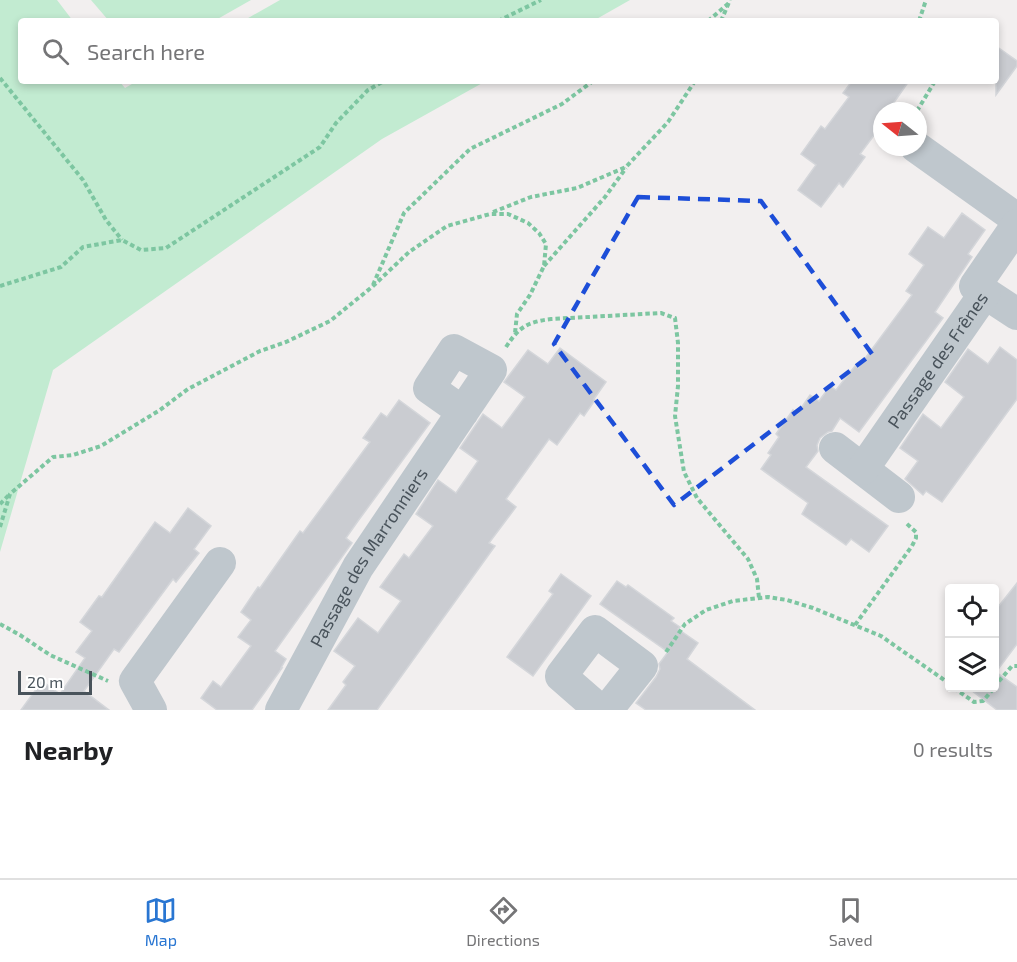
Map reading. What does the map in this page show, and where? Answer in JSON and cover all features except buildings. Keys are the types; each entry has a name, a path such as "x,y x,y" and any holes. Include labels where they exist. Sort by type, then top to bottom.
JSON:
{"street":[{"path":"927,155 1017,219"},
{"name":"Passage des Frênes","path":"862,469 985,292 975,286 1017,225"},
{"path":"985,292 1017,314"},
{"path":"463,412 429,388 454,350 491,370"},
{"name":"Passage des Marronniers","path":"281,710 358,567 491,370"},
{"path":"835,448 899,497"},
{"path":"145,699 135,681 220,563"},
{"path":"600,710 561,676 595,631 642,666 607,710"}],"path":[{"path":"504,18 541,0"},
{"path":"920,18 926,0"},
{"path":"711,18 729,2"},
{"path":"722,18 729,2"},
{"path":"0,78 83,180 106,220 122,240 141,250 166,248 320,147 336,123 368,90 379,84"},
{"path":"372,287 404,213 470,149 562,104 589,84"},
{"path":"515,333 517,314 544,266 604,197 626,167 668,122 692,84"},
{"path":"922,102 933,84"},
{"path":"0,504 53,458 73,455 101,446 188,390 260,351 286,342 330,321 372,287 409,252 447,226 490,214 531,197 577,188 626,167"},
{"path":"490,214 508,214 528,223 539,233 546,244 544,266"},
{"path":"0,286 61,267 83,248 122,240"},
{"path":"491,370 515,333 535,321 661,313 675,318 678,343 675,416 684,472 697,498 747,560 757,579 759,598"},
{"path":"0,527 10,494"},
{"path":"855,625 916,538 916,532 897,515 899,497"},
{"path":"642,666 662,658 685,624 706,610 733,601 768,597 788,600 813,608 881,636 945,681"},
{"path":"0,624 50,655 145,699"},
{"path":"999,681 1012,666 1017,666"},
{"path":"961,692 974,702 983,701 990,692"}],"highlighted area":[{"path":"638,197 761,201 872,354 674,505 554,344"}],"green space":[{"path":"0,0 57,0 71,18 18,18 18,84 122,84 125,88 132,84 481,84 382,139 53,370 0,552"},
{"path":"91,0 251,0 219,18 106,18"},
{"path":"280,0 630,0 598,18 248,18"}]}
